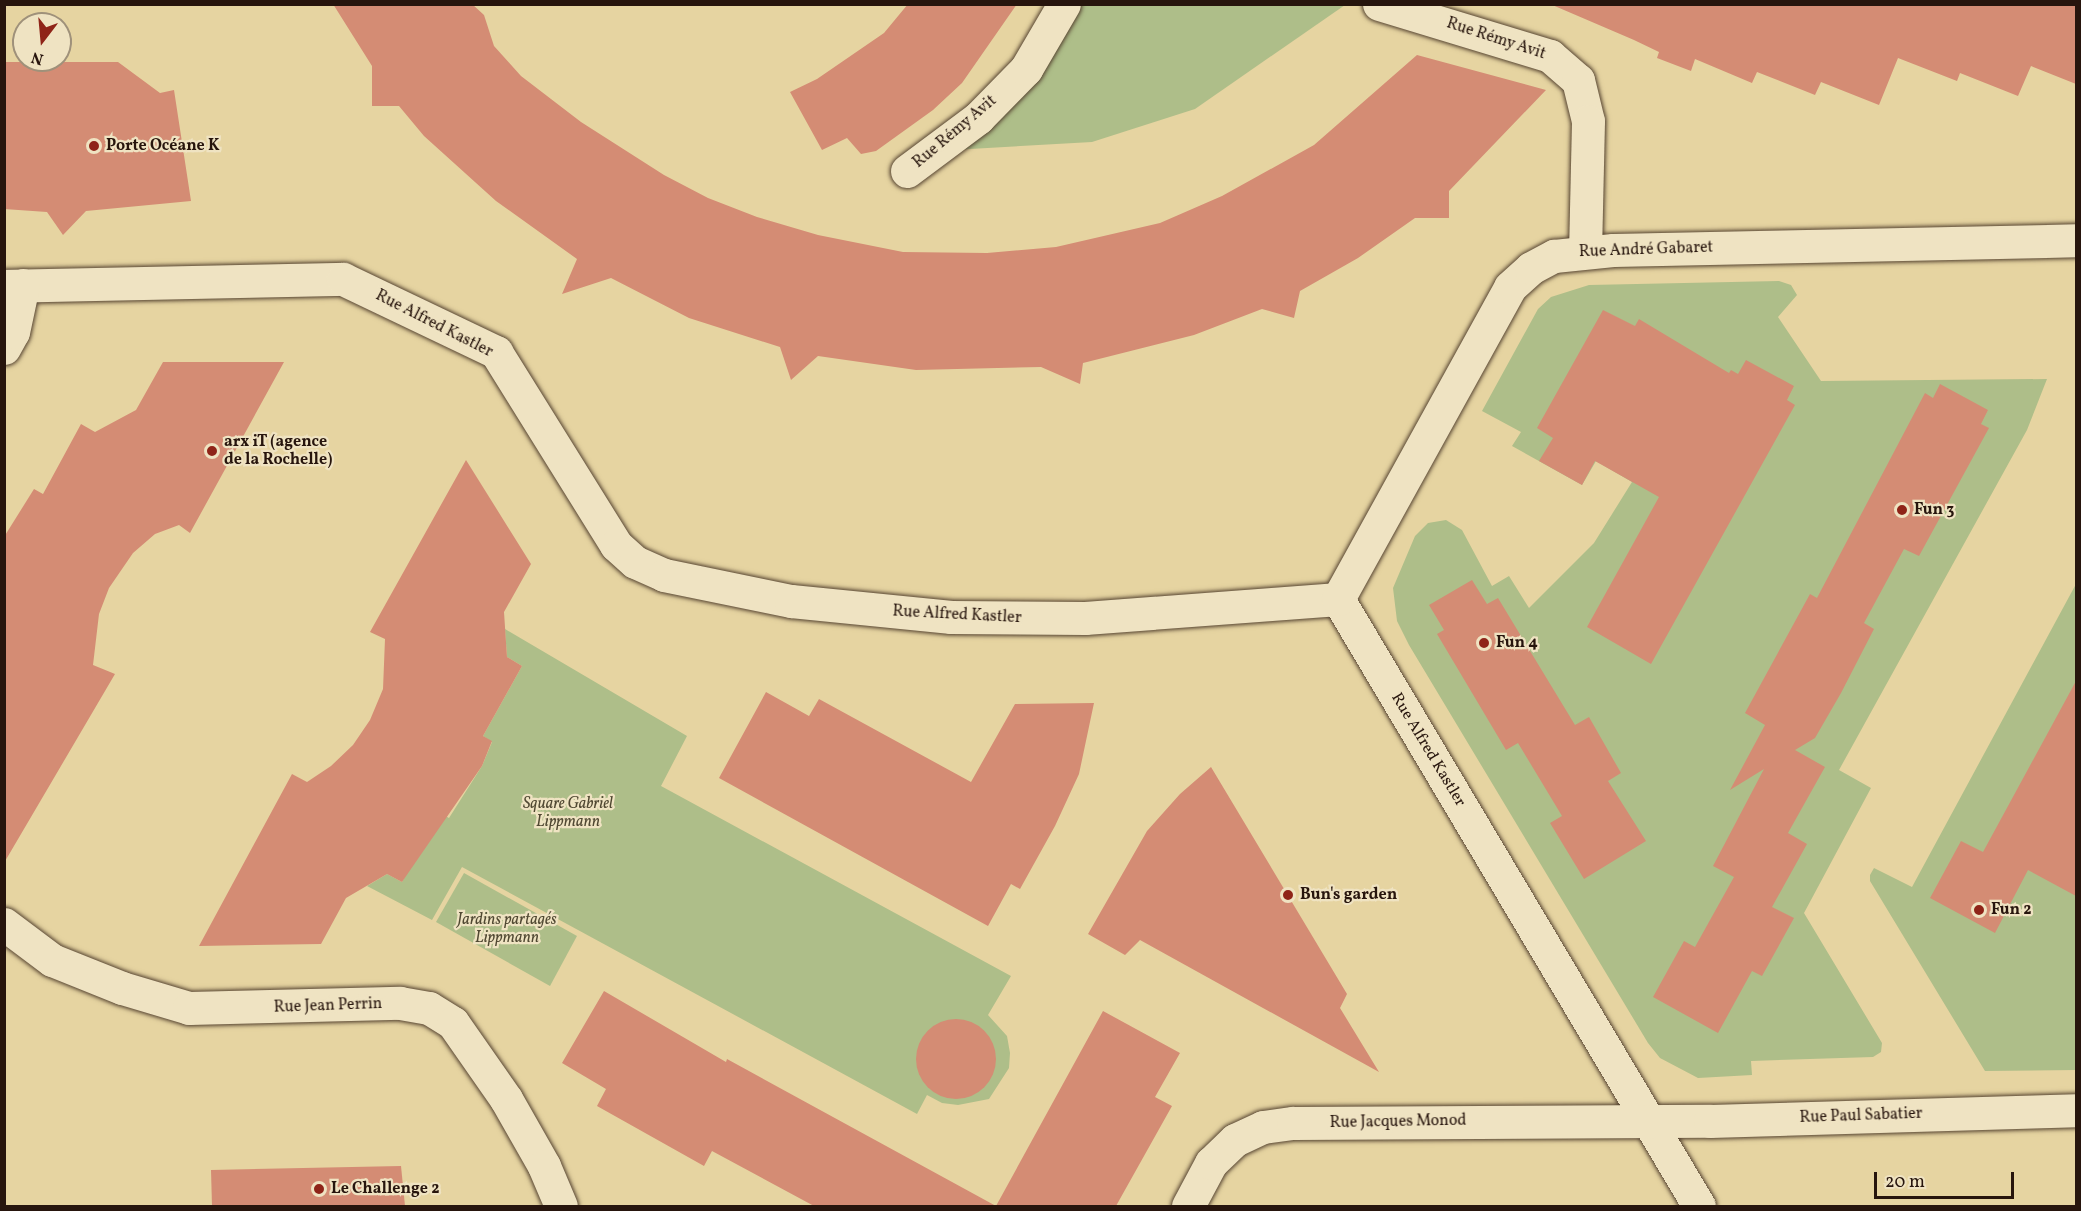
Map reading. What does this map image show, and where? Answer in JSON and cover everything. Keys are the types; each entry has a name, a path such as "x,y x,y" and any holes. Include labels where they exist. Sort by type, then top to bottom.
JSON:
{"street":[{"name":"Rue Rémy Avit","path":"907,171 978,118 1026,69 1064,4"},
{"name":"Rue Rémy Avit","path":"1379,4 1550,56 1578,80 1588,121 1585,251"},
{"name":"Rue André Gabaret","path":"1338,599 1510,287 1531,268 1554,256 1585,251 2076,240"},
{"name":"Rue Alfred Kastler","path":"14,285 343,279 496,352 616,545 635,562 664,575 791,601 951,617 1085,618 1338,599 1699,1206"},
{"path":"4,348 13,332 14,285"},
{"name":"Rue Jean Perrin","path":"4,924 52,960 122,988 189,1008 400,1003 429,1008 453,1023 506,1099 544,1166 561,1206"},
{"name":"Rue Paul Sabatier","path":"1646,1120 1710,1121 2076,1110"},
{"name":"Rue Jacques Monod","path":"1188,1206 1211,1163 1234,1140 1263,1127 1646,1120"}],"green space":[{"path":"1064,5 1345,5 1195,109 1092,142 935,151"},
{"path":"1779,281 1791,285 1797,295 1778,317 1821,381 2047,379 2027,430 1839,770 1871,788 1804,913 1882,1043 1881,1052 1873,1057 1751,1061 1752,1075 1698,1078 1660,1058 1648,1043 1409,645 1397,621 1393,588 1415,536 1428,523 1446,520 1462,530 1492,586 1509,576 1529,608 1594,543 1632,482 1596,461 1582,485 1512,446 1521,432 1482,411 1538,309 1551,297 1589,285"},
{"path":"2076,584 2076,1070 1985,1071 1870,881 1870,875 1874,868 1912,887"},
{"name":"Square Gabriel Lippmann","path":"505,629 687,736 661,786 1011,976 988,1015 1007,1036 1010,1053 1009,1068 989,1099 958,1105 942,1103 927,1095 917,1114 462,867 432,920 367,886 387,874 402,882 440,813 449,818 482,766 492,742 483,736 522,666 507,657"},
{"name":"Jardins partagés Lippmann","path":"464,873 577,936 550,986 436,922"}],"building":[{"path":"333,4 472,4 484,15 494,46 521,76 581,122 664,175 708,198 757,217 818,235 903,252 987,253 1056,247 1160,223 1222,196 1314,145 1417,55 1546,90 1449,191 1449,218 1415,218 1358,258 1300,291 1294,318 1262,309 1194,335 1083,363 1080,384 1041,367 916,370 818,356 791,380 780,347 689,318 611,278 562,294 577,259 496,201 424,136 399,106 372,106 372,66"},
{"path":"908,4 1017,4 962,83 933,110 876,151 861,154 847,138 822,150 790,92 817,79 884,33"},
{"path":"1550,4 2076,4 2076,84 2031,66 2018,96 1960,73 1957,81 1898,58 1879,105 1821,82 1815,95 1757,72 1752,83 1695,59 1691,71 1657,58 1659,52 1634,40"},
{"name":"Porte Océane K","path":"4,62 12,62 12,72 72,72 72,62 118,62 160,93 174,90 191,201 86,211 63,235 47,212 4,209"},
{"path":"1603,310 1635,326 1639,319 1729,373 1731,370 1738,374 1746,360 1794,386 1787,400 1795,405 1651,664 1587,627 1659,497 1595,461 1582,485 1539,461 1553,438 1537,428"},
{"path":"163,362 284,362 190,533 179,525 155,534 133,553 109,588 99,614 93,665 115,674 4,863 4,537 34,489 43,494 81,424 95,432 136,410"},
{"path":"1940,384 1988,410 1981,424 1989,428 1919,556 1904,549 1864,623 1874,629 1815,738 1795,750 1825,767 1788,833 1807,844 1772,907 1794,918 1762,976 1752,971 1718,1033 1653,997 1684,941 1695,947 1734,877 1713,866 1764,769 1730,790 1765,725 1745,713 1810,594 1817,598 1925,393 1933,398"},
{"path":"466,460 531,564 504,612 507,657 522,666 483,736 492,741 482,766 402,882 387,874 346,898 321,944 199,946 292,774 307,782 331,766 353,745 370,720 383,689 385,639 370,632"},
{"path":"1472,580 1487,604 1498,598 1575,725 1589,717 1621,773 1608,781 1646,841 1584,879 1550,823 1562,816 1518,743 1506,750 1437,634 1444,630 1429,605"},
{"path":"2076,681 2076,896 2028,870 1995,933 1930,898 1961,841 1983,852"},
{"path":"766,692 809,716 819,699 971,782 1015,704 1094,703 1079,774 1055,826 1020,889 1011,884 988,926 719,778"},
{"path":"1211,767 1347,994 1340,1008 1379,1072 1140,940 1125,955 1088,934 1147,831 1180,794"},
{"path":"604,991 726,1062 727,1059 996,1206 814,1206 712,1151 704,1166 597,1106 606,1089 562,1063"},
{"path":"1103,1011 1180,1053 1155,1097 1172,1106 1116,1206 996,1206"},
{"path":"956,1019 971,1022 984,1031 993,1044 996,1059 993,1074 984,1087 971,1096 956,1099 941,1096 928,1087 919,1074 916,1059 919,1044 928,1031 941,1022"},
{"name":"Le Challenge 2","path":"401,1166 405,1206 212,1206 211,1170"}],"place":[{"name":"Porte Océane K","path":"94,146"},
{"name":"arx iT (agence de la Rochelle)","path":"212,451"},
{"name":"Fun 3","path":"1902,510"},
{"name":"Fun 4","path":"1484,643"},
{"name":"Bun's garden","path":"1288,895"},
{"name":"Fun 2","path":"1979,910"},
{"name":"Le Challenge 2","path":"319,1189"}]}
